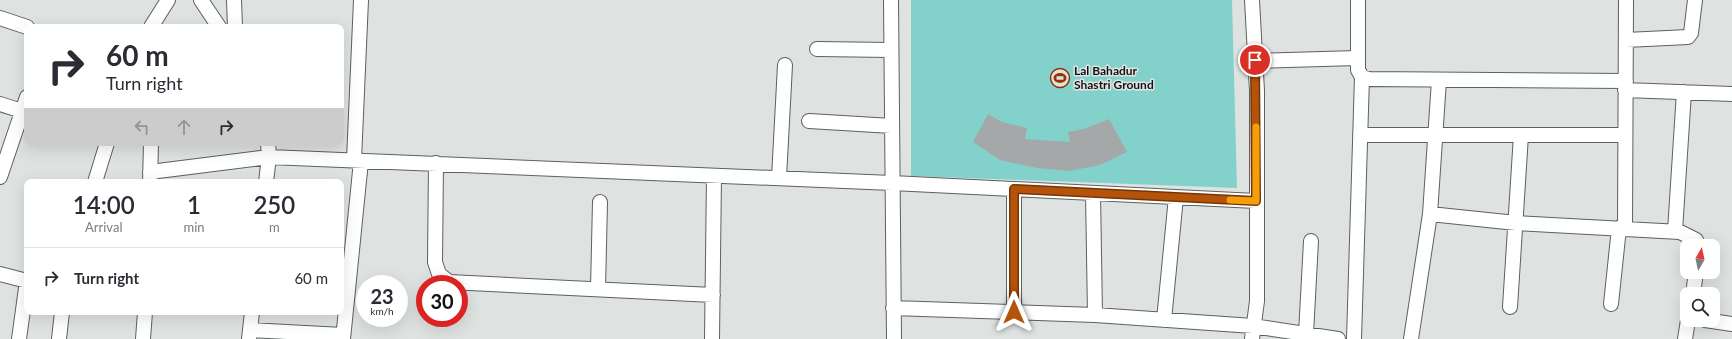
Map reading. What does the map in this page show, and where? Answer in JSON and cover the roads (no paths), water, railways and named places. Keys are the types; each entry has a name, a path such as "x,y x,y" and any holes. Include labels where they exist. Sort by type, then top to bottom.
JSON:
{"street":[{"path":"153,24 168,0"},
{"path":"201,0 217,24"},
{"path":"234,0 235,24"},
{"path":"344,312 346,261 358,160 361,0"},
{"path":"891,0 894,339"},
{"path":"1252,0 1255,60 1257,300 1252,333"},
{"path":"1358,0 1358,70 1362,76 1369,79 1626,85 1684,92 1732,94"},
{"path":"1611,304 1622,228 1626,85 1626,0"},
{"path":"1626,40 1688,37 1691,33 1695,0"},
{"path":"0,18 24,26"},
{"path":"817,49 891,50"},
{"path":"1255,60 1358,58"},
{"path":"779,178 785,66"},
{"path":"1354,339 1362,76"},
{"path":"1411,339 1430,214 1434,135 1439,80"},
{"path":"1675,231 1684,92"},
{"path":"0,104 22,111"},
{"path":"0,177 4,154 24,105"},
{"path":"809,121 892,126"},
{"path":"1360,134 1625,135"},
{"path":"1510,307 1521,135"},
{"path":"96,179 106,146"},
{"path":"151,146 150,177 269,150 358,160 892,183 1256,201"},
{"path":"266,179 269,150"},
{"path":"436,164 435,262 439,274 449,282 713,295"},
{"path":"712,339 714,176"},
{"path":"1014,189 1014,312"},
{"path":"1093,193 1095,316"},
{"path":"1164,320 1176,197"},
{"path":"598,289 600,202"},
{"path":"1430,214 1516,223 1675,231 1689,235 1695,239"},
{"path":"1306,334 1311,241"},
{"path":"0,274 24,280"},
{"path":"19,339 24,303"},
{"path":"893,308 1014,312 1164,320 1252,333 1306,334 1338,339"},
{"path":"59,339 62,315"},
{"path":"143,339 145,315"},
{"path":"252,315 250,334 343,337 344,315"},
{"path":"1720,322 1732,324"},
{"path":"1685,339 1687,327"}],"place":[{"name":"Lal Bahadur Shastri Ground","path":"1060,78"}]}
